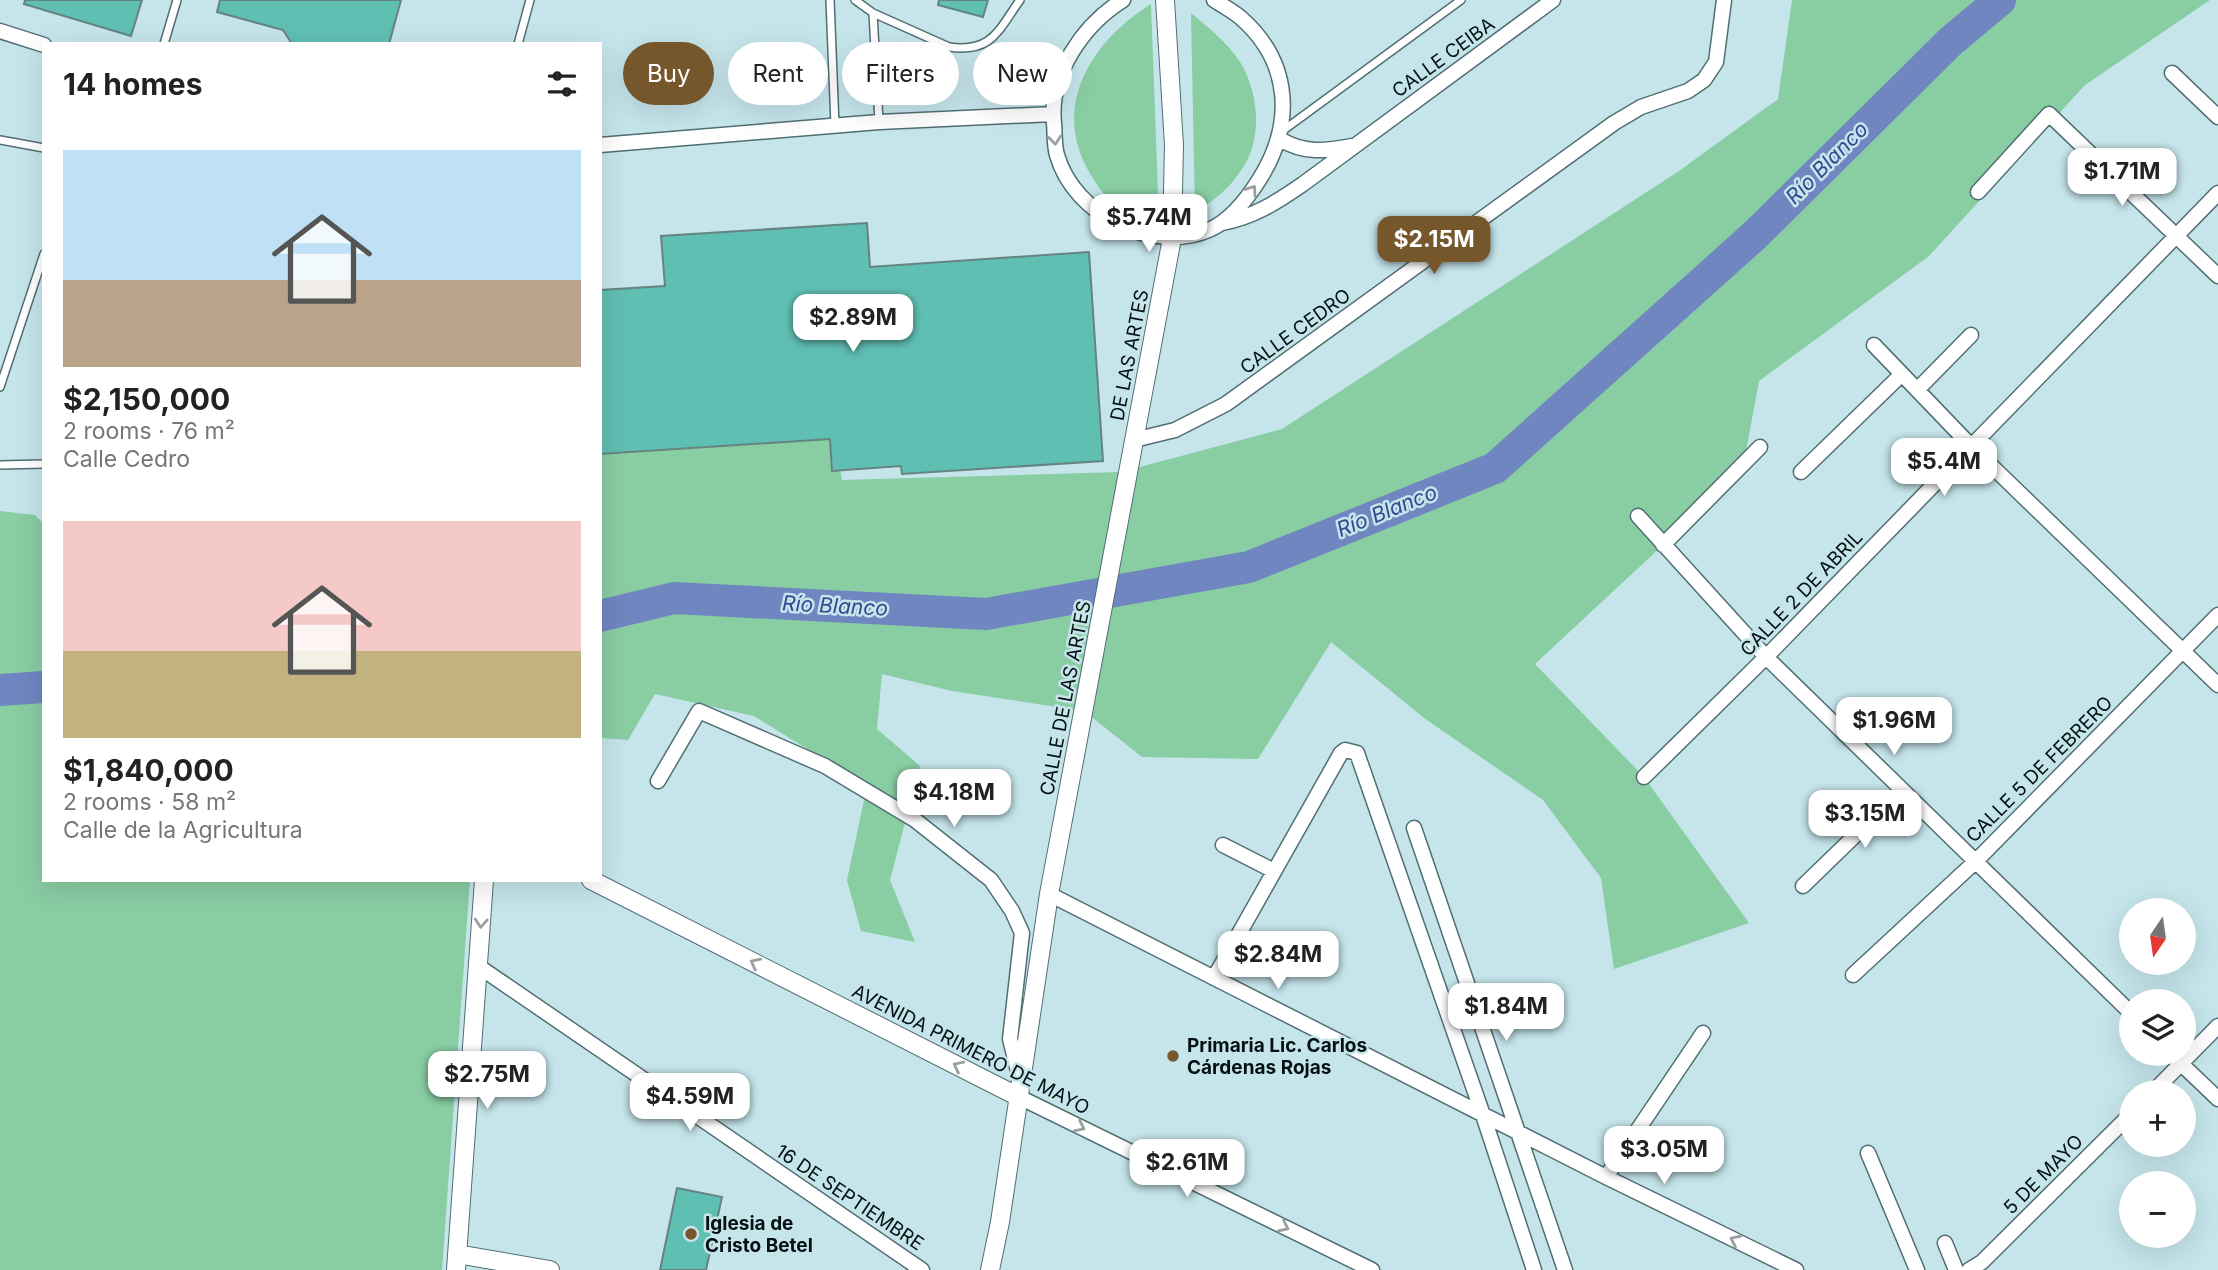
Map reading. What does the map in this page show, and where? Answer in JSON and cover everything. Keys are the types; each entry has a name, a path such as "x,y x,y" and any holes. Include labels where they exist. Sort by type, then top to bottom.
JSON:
{"street":[{"path":"1123,0 1109,8 1088,30 1066,61 1055,89 1053,114 1057,155 1072,184 1090,205 1110,221 1147,235 1172,238"},
{"name":"DE LAS ARTES","path":"1122,507 1172,238 1174,145 1165,0"},
{"path":"1214,0 1240,17 1264,43 1278,73 1284,104 1280,136 1251,193 1219,224"},
{"name":"CALLE CEIBA","path":"1172,238 1210,229 1260,212 1357,145 1553,0"},
{"name":"CALLE CEDRO","path":"1134,440 1175,430 1226,404 1614,123 1641,107 1697,87 1711,72 1719,47 1724,0"},
{"path":"0,31 42,44"},
{"path":"2172,73 2218,117"},
{"path":"602,145 835,125 1053,114"},
{"path":"1978,192 2049,114 2218,276"},
{"name":"CALLE CEIBA","path":"1280,136 1291,146 1307,150 1323,151 1357,145"},
{"name":"CALLE 2 DE ABRIL","path":"1644,777 1766,657 2218,193"},
{"path":"1917,390 1971,335"},
{"path":"1874,345 1971,446 2218,685"},
{"path":"1801,472 1902,374"},
{"path":"1663,545 1760,446"},
{"name":"CALLE DE LAS ARTES","path":"990,1270 1000,1222 1049,894 1122,507"},
{"path":"1638,516 1766,657 2119,1001"},
{"name":"CALLE 5 DE FEBRERO","path":"1853,975 1976,861 2218,615"},
{"path":"658,781 699,711 825,766 915,820 990,880 1012,911 1022,933 1010,1039 1020,1089"},
{"path":"1214,978 1341,753 1351,750 1357,753 1488,1117 1534,1270"},
{"path":"1803,886 1902,790"},
{"path":"1414,828 1513,1129 1565,1270"},
{"path":"1223,845 1274,871"},
{"path":"484,882 457,1262 550,1270"},
{"name":"AVENIDA PRIMERO DE MAYO","path":"595,882 1020,1089 1371,1270"},
{"path":"1049,894 1606,1177 1796,1270"},
{"name":"16 DE SEPTIEMBRE","path":"478,966 922,1270"},
{"path":"2196,1043 2218,1026"},
{"path":"1606,1177 1703,1033"},
{"path":"2184,1066 2218,1099"},
{"name":"5 DE MAYO","path":"1969,1270 1986,1266 2119,1127"},
{"path":"1868,1153 1917,1270"},
{"path":"1945,1243 1956,1270"}],"lane":[{"path":"165,42 177,0"},
{"path":"518,42 530,0"},
{"path":"830,0 835,125"},
{"path":"855,0 873,13 949,47 972,49 992,39 1020,0"},
{"path":"1280,136 1461,0"},
{"path":"873,13 879,122"},
{"path":"0,140 42,148"},
{"path":"0,387 42,260"},
{"path":"0,465 42,464"}],"green space":[{"path":"1792,0 2210,0 2085,85 1929,256 1759,381 1746,451 1663,545 1535,664 1644,777 1749,923 1614,969 1601,878 1543,800 1424,718 1331,642 1258,759 1142,757 1084,711 952,691 882,674 877,729 920,766 890,880 915,942 861,931 847,880 867,786 754,716 655,694 628,740 602,738 602,454 834,432 842,480 1121,472 1282,429 1679,171 1778,99"},
{"path":"1151,4 1159,220 1125,210 1102,192 1088,170 1078,145 1074,121 1076,98 1096,55 1111,36"},
{"path":"1191,13 1224,42 1240,62 1251,87 1256,116 1253,144 1242,169 1221,193 1195,212"},
{"path":"0,511 35,515 42,522 42,882 470,882 442,1270 0,1270"}],"building":[{"path":"25,0 142,0 131,36 24,4"},
{"path":"220,0 401,0 390,42 291,42 283,30 217,12"},
{"path":"939,0 988,0 983,17 938,5"},
{"path":"867,223 870,267 1089,252 1103,461 902,474 901,466 832,471 830,439 602,454 602,290 665,286 661,236"},
{"name":"Iglesia de Cristo Betel","path":"677,1188 722,1197 706,1270 660,1270"}],"waterway":[{"name":"Río Blanco","path":"602,616 674,598 986,614 1249,567 1495,468 1755,235 1950,42 2000,0"},
{"name":"Río Blanco","path":"0,690 42,687"}],"place":[{"name":"Primaria Lic. Carlos Cárdenas Rojas","path":"1173,1056"},
{"name":"Iglesia de Cristo Betel","path":"691,1234"}]}
